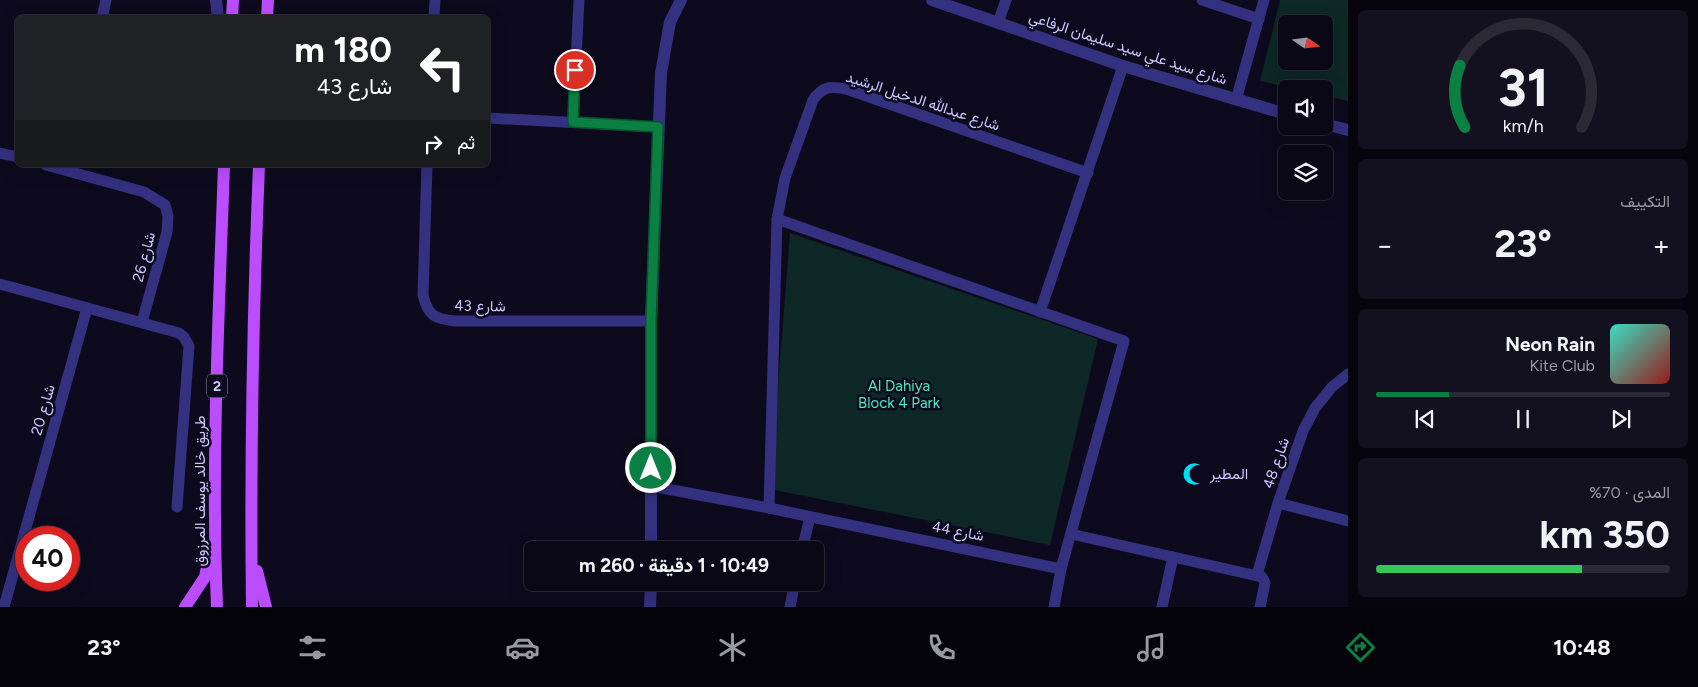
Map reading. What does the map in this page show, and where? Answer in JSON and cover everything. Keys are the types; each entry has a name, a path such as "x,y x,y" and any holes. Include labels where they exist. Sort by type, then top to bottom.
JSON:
{"main road":[{"path":"232,15 233,0"},
{"path":"266,15 268,0"},
{"name":"طريق خالد يوسف المرزوق","path":"217,607 214,535 224,167"},
{"path":"252,607 255,261 259,167"},
{"path":"185,607 205,577 214,535"},
{"path":"252,549 266,607"}],"street":[{"path":"103,15 106,0"},
{"path":"216,0 218,15"},
{"path":"434,15 435,0"},
{"path":"573,122 579,0"},
{"path":"651,541 651,321 658,127 661,73 666,43 670,22 681,0"},
{"name":"شارع سيد علي سيد سليمان الرفاعي","path":"932,0 1123,66 1278,112"},
{"path":"998,23 1006,0"},
{"path":"1202,0 1259,18"},
{"path":"1236,100 1264,0"},
{"path":"1040,312 1123,66"},
{"name":"شارع عبدالله الدخيل الرشيد","path":"769,508 777,219 785,178 813,100 819,92 824,88 846,89 1088,173"},
{"path":"490,118 658,127"},
{"path":"1333,126 1348,130"},
{"path":"1,157 15,157"},
{"name":"شارع 26","path":"63,167 144,192 165,205 168,216 167,232 142,322"},
{"name":"شارع 43","path":"426,167 422,295 425,306 432,315 445,320 455,321 651,321"},
{"path":"777,219 1124,341 1061,569 1054,607"},
{"path":"0,284 142,322 179,333 184,337 189,346 177,507"},
{"name":"شارع 20","path":"4,607 86,308"},
{"name":"شارع 48","path":"1256,575 1303,431 1315,408 1332,387 1348,374"},
{"name":"شارع 44","path":"651,486 769,508 1061,569"},
{"path":"1278,504 1348,522"},
{"path":"804,541 810,517"},
{"path":"1071,534 1262,577 1265,583 1260,607"},
{"path":"1162,607 1173,557"},
{"path":"650,607 651,591"},
{"path":"790,607 793,591"}],"green space":[{"path":"1280,0 1348,0 1348,101 1333,98 1333,80 1278,80 1278,85 1260,81"},
{"name":"Al Dahiya Block 4 Park","path":"790,233 1098,339 1050,545 770,489"}],"place":[{"name":"المطير","path":"1194,474"}],"route":[{"path":"575,70 573,122 658,127 651,321 651,468"}]}
